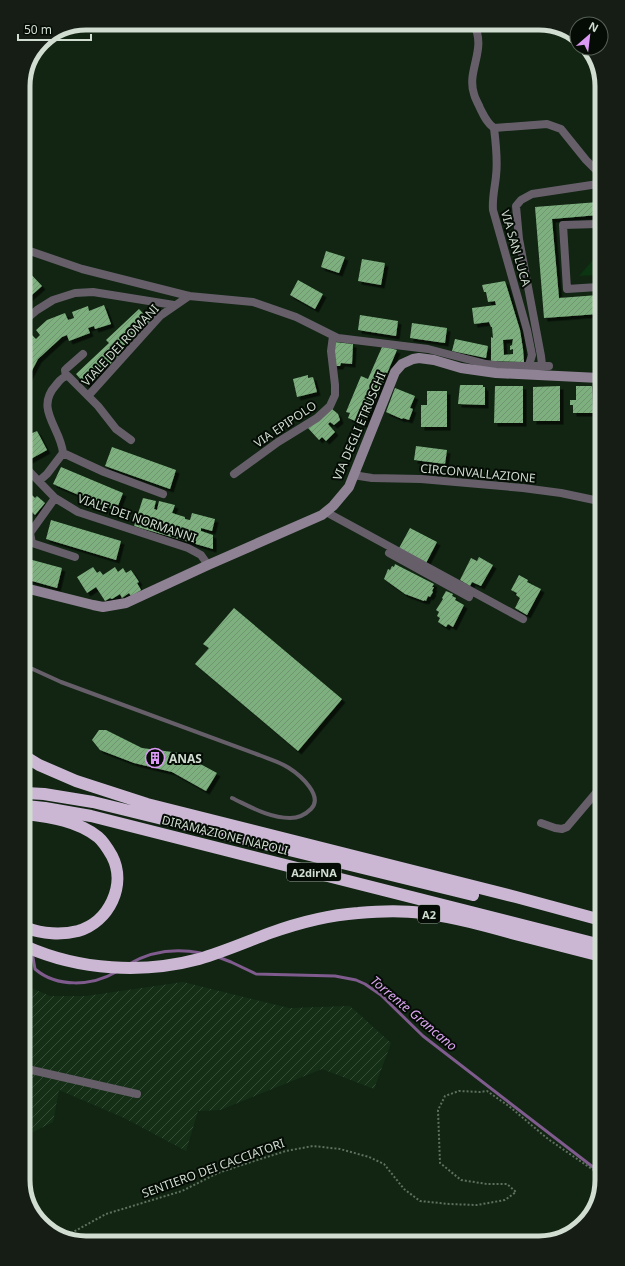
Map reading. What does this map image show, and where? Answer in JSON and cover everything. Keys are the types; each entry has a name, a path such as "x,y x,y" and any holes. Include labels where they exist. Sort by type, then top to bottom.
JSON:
{"highway":[{"path":"30,759 76,781 147,804 595,918"},
{"name":"DIRAMAZIONE NAPOLI","path":"30,793 93,802 142,813 595,926"},
{"name":"DIRAMAZIONE NAPOLI","path":"30,806 91,816 595,943"},
{"path":"30,814 72,823 90,831 99,838 105,844 117,868 118,883 108,909 99,919 89,926 78,931 68,933 48,933 30,929"},
{"name":"A2","path":"30,948 58,958 100,966 137,968 158,966 186,962 255,940 270,933 326,917 358,913 407,911 443,916 595,954"}],"main road":[{"path":"413,359 419,358 434,360 461,368 496,374 595,378"},
{"name":"VIA DEGLI ETRUSCHI","path":"30,589 93,606 114,606 126,603 324,514 343,496 349,487 395,372 402,364 413,359"}],"street":[{"path":"477,30 479,40 473,79 473,93 489,125 494,128 547,124 561,129 595,169"},
{"name":"VIA SAN LUCA","path":"494,128 497,159 492,210 527,330 532,355 529,365"},
{"path":"30,251 82,269 189,296 252,302 296,317 338,338 413,347 486,364 504,366 546,366 541,356 519,239 516,206 520,200 532,194 595,184"},
{"path":"595,224 563,225 567,290 595,287"},
{"path":"30,316 53,300 75,293 93,292 174,305"},
{"name":"VIALE DEI ROMANI","path":"88,396 160,316 189,296"},
{"name":"VIA EPIPOLO","path":"234,474 278,442 317,418 330,406 335,395 331,351 333,336"},
{"path":"413,347 413,359"},
{"name":"VIALE DEI ROMANI","path":"66,376 65,370 83,354"},
{"name":"VIALE DEI ROMANI","path":"66,376 71,378 98,406 116,429 131,440"},
{"name":"VIALE DEI ROMANI","path":"63,452 60,437 50,418 47,405 51,391 55,385 66,376"},
{"path":"39,481 50,470 63,452 104,472 162,494"},
{"name":"VIALE DEI NORMANNI","path":"30,472 54,498 78,512 188,548 201,555 208,565"},
{"name":"CIRCONVALLAZIONE","path":"353,475 372,478 421,479 523,488 561,493 595,500"},
{"path":"54,498 30,533 32,543 74,558"},
{"path":"324,514 469,597"},
{"path":"324,514 523,619"},
{"path":"541,823 554,828 562,829 567,826 595,794"},
{"path":"30,1070 137,1094"}],"lane":[{"path":"30,668 61,682 258,754 290,768 312,789 315,795 315,801 314,806 306,814 298,818 289,818 274,816 257,811 232,798"}],"path":[{"name":"SENTIERO DEI CACCIATORI","path":"70,1234 106,1214 182,1191 218,1173 286,1151 313,1146 340,1148 369,1157 384,1164 404,1189 420,1201 477,1205 505,1200 516,1192 507,1184 486,1184 461,1180 440,1163 438,1110 445,1096 459,1090 480,1092 486,1091 510,1107 548,1139 595,1171"}],"shaded area":[{"path":"595,257 595,275 579,276"},
{"path":"183,982 289,1008 350,1006 391,1043 374,1089 322,1069 220,1110 198,1111 186,1151 124,1118 59,1090 53,1122 30,1134 30,987 50,996 86,996"}],"building":[{"path":"595,202 595,215 552,219 559,298 595,295 595,314 544,318 535,207"},
{"path":"326,251 345,257 339,273 321,267"},
{"path":"362,259 385,263 381,285 358,281"},
{"path":"30,273 42,286 30,297"},
{"path":"298,280 323,294 315,309 290,295"},
{"path":"505,281 520,330 524,362 491,361 491,337 493,338 492,327 489,322 474,324 472,308 496,305 495,301 488,302 486,292 484,292 482,285","holes":["513,339 512,345 510,346 510,350 513,349 513,354 504,355 503,340"]},
{"path":"104,305 111,324 95,329 94,326 88,328 90,333 69,341 67,335 62,337 38,359 30,374 30,335 31,334 36,339 40,335 36,330 47,320 65,313 68,320 74,318 72,312 88,306 89,311"},
{"path":"139,309 150,321 117,352 120,355 87,386 76,374 109,343 106,340"},
{"path":"360,315 398,321 396,336 358,330"},
{"path":"412,323 447,328 445,343 410,338"},
{"path":"455,339 488,346 486,358 452,351"},
{"path":"334,342 353,344 352,364 341,363 340,366 334,366"},
{"path":"382,347 397,350 365,425 348,418 350,413 346,412 361,376 368,379"},
{"path":"308,375 308,378 313,377 317,392 297,397 293,379"},
{"path":"460,385 483,385 483,387 485,387 485,405 458,404"},
{"path":"495,386 523,386 523,423 494,423"},
{"path":"560,386 560,421 533,421 533,387"},
{"path":"576,386 592,386 593,413 573,413 573,405 570,405 570,400 576,400"},
{"path":"395,388 415,396 410,408 413,409 409,420 402,419 386,412"},
{"path":"427,391 447,391 447,427 421,427 421,405 427,405"},
{"path":"331,408 338,414 340,420 334,425 330,422 328,424 335,432 326,441 322,437 319,440 308,428"},
{"path":"37,431 47,450 30,459 30,434"},
{"path":"416,446 447,450 445,464 414,460"},
{"path":"112,447 176,470 170,489 105,466"},
{"path":"61,467 123,493 116,511 53,484"},
{"path":"30,493 35,498 37,496 45,503 35,515 30,510"},
{"path":"143,498 156,501 154,509 157,510 159,501 175,505 172,513 185,517 185,519 190,520 192,513 215,519 212,531 201,528 201,531 213,535 213,549 134,526"},
{"path":"51,520 121,541 116,560 46,539"},
{"path":"410,528 437,542 425,565 398,550"},
{"path":"479,557 493,565 481,586 472,582 470,586 460,580 471,558 477,561"},
{"path":"30,559 62,568 57,588 30,580"},
{"path":"395,564 434,584 432,587 434,587 433,592 430,597 428,596 426,601 405,594 384,579 388,569 390,570"},
{"path":"93,567 97,573 100,571 103,575 115,567 118,572 123,568 126,573 131,570 139,582 137,583 141,590 131,596 129,593 122,598 120,594 105,601 96,587 87,593 77,577"},
{"path":"519,575 528,580 527,582 541,589 527,615 515,608 520,598 516,595 517,593 511,590"},
{"path":"446,591 453,594 452,596 456,598 455,600 464,605 453,627 448,624 446,627 438,622 440,618 437,616 439,612 436,610"},
{"path":"234,608 342,699 298,751 195,664 209,648 203,644"},
{"name":"ANAS","path":"99,730 106,730 142,748 180,753 217,773 206,791 172,772 134,763 100,750 92,740"}],"waterway":[{"name":"Torrente Grancano","path":"30,932 31,945"},
{"name":"Torrente Grancano","path":"129,964 155,953 173,951 201,953"},
{"name":"Torrente Grancano","path":"32,952 35,969 44,975 64,982 86,982 107,977 116,972"},
{"name":"Torrente Grancano","path":"218,957 256,974 335,976 356,980 365,984 381,995 423,1036 595,1169"}],"place":[{"name":"ANAS","path":"155,758"}]}
